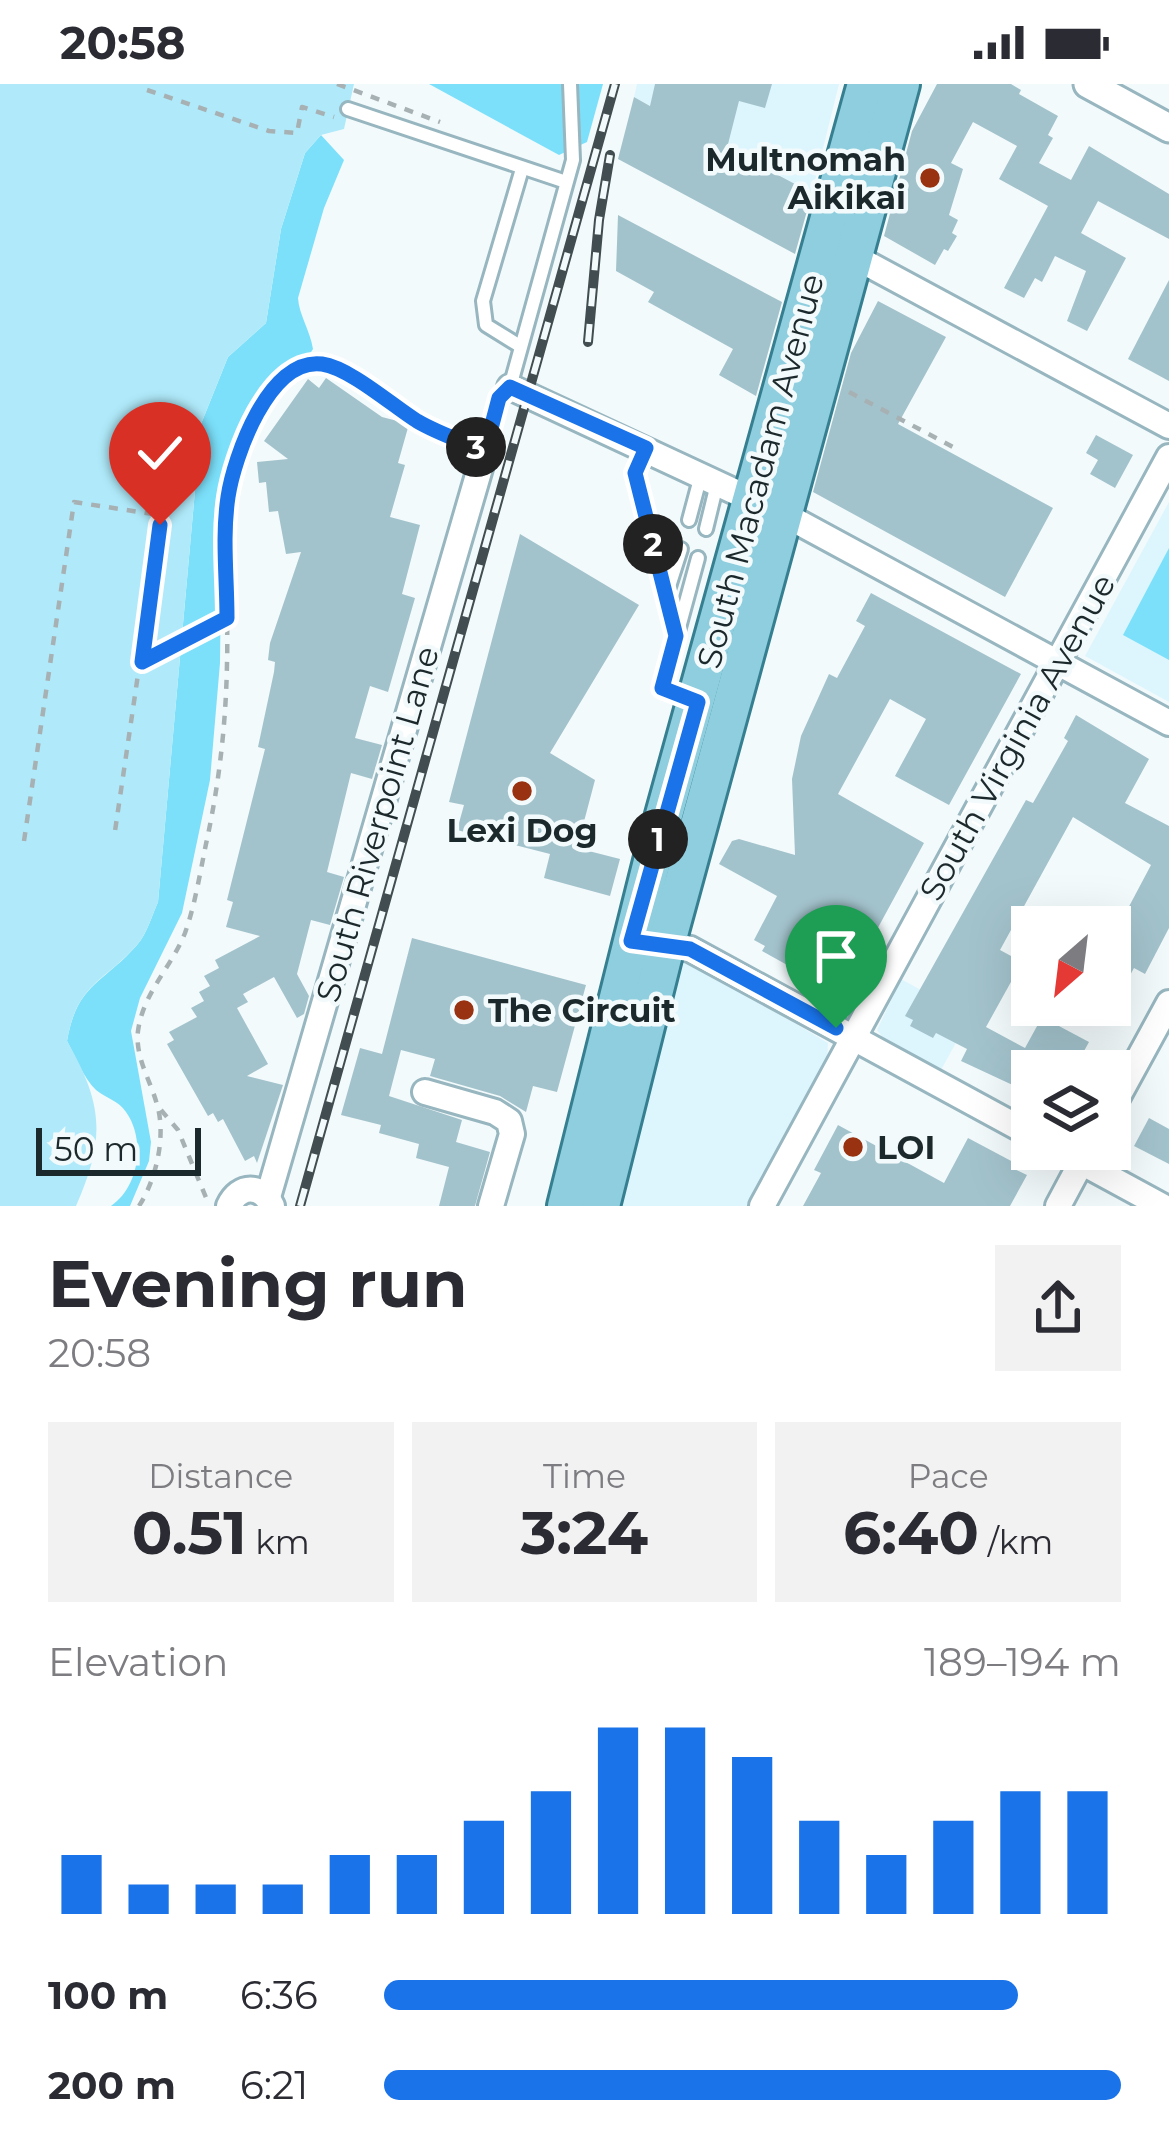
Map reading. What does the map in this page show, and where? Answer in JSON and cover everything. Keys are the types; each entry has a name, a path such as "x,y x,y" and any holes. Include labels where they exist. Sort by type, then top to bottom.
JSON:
{"main road":[{"name":"South Macadam Avenue","path":"566,1206 649,942 769,507 866,84"},
{"name":"South Macadam Avenue","path":"601,1206 698,702 821,377 901,84"}],"street":[{"path":"1092,85 1169,128"},
{"path":"854,256 1169,426"},
{"path":"510,387 769,507 1169,723"},
{"name":"South Riverpoint Lane","path":"270,1201 485,451"},
{"name":"South Virginia Avenue","path":"762,1206 1169,457"},
{"path":"649,942 690,949 1011,1124"},
{"path":"1131,1073 1169,1004"},
{"path":"425,1093 495,1112 508,1121 512,1134 490,1206"},
{"path":"1058,1206 1077,1170"},
{"path":"1107,1170 1162,1206"},
{"path":"229,1206 246,1189 270,1201"}],"lane":[{"path":"510,387 573,160 570,84"},
{"path":"347,115 435,138 566,182"},
{"path":"520,346 486,325 483,301 522,169"},
{"path":"646,448 635,473 676,636"},
{"path":"688,520 710,478"},
{"path":"706,529 710,478"},
{"path":"666,597 680,549"},
{"path":"698,558 662,688 698,702"}],"path":[{"path":"337,84 440,120 435,138"},
{"path":"147,90 269,131 297,133 302,106 347,115"},
{"path":"139,1206 156,1165 159,1107 137,1038 143,1007 185,933 206,849 221,748 226,520 232,476 260,405 296,371 319,363 333,367 420,423 485,451 499,398 510,387"},
{"path":"821,377 955,448"},
{"path":"24,841 74,502 159,515 116,831"},
{"path":"142,662 227,618"},
{"path":"159,1107 178,1130 208,1206"}],"shaded area":[{"path":"0,84 354,84 344,129 321,135 305,153 281,229 266,323 228,357 201,424 158,902 141,941 77,1007 67,1041 88,1084 96,1122 92,1160 76,1206 0,1206"},
{"path":"429,84 603,84 587,142 559,155"},
{"path":"637,84 839,84 812,193 634,97"},
{"path":"321,135 344,160 324,208 298,298 313,349 306,360 269,382 254,401 222,489 220,663 210,780 182,913 140,998 131,1031 151,1142 149,1161 130,1206 111,1206 133,1175 136,1136 123,1108 96,1090 67,1041 77,1007 141,941 158,902 201,424 228,357 266,323 281,229 305,153"},
{"path":"1169,502 1169,702 1085,656"},
{"path":"1169,548 1169,660 1123,635"},
{"path":"679,962 695,963 828,1043 827,1063 747,1206 616,1206"},
{"path":"901,979 970,1017 941,1070 884,1039 877,1030"}],"building":[{"path":"655,84 772,84 765,108 739,101 727,148 812,193 795,254 618,159 634,97 650,106"},
{"path":"937,84 1011,84 1021,90 1019,94 1058,116 1048,135 1053,138 1039,163 1071,180 1089,146 1169,194 1169,239 1098,201 1081,233 1126,258 1087,331 1067,321 1086,271 1055,256 1042,282 1035,278 1024,298 1004,288 1048,206 999,179 1017,146 973,122 951,163 963,169 949,215 958,220 952,233 957,236 948,251 944,249 935,265 884,236 912,131"},
{"path":"618,215 782,302 756,396 719,375 733,349 648,302 654,292 616,271"},
{"path":"1169,280 1169,381 1128,359"},
{"path":"878,301 946,337 898,424 1053,508 1005,597 813,492 851,353"},
{"path":"326,378 382,417 409,424 398,463 405,465 390,517 420,525 402,594 415,598 388,692 370,686 355,738 382,745 372,779 351,773 327,872 344,877 330,925 311,920 297,974 309,996 304,1014 297,1018 274,977 243,994 248,1002 237,1008 268,1064 247,1076 283,1085 257,1163 254,1156 245,1161 223,1119 218,1122 213,1113 208,1116 167,1044 174,1040 169,1032 197,1017 191,1008 204,1001 199,992 210,986 204,976 219,968 215,960 260,936 226,927 233,902 227,900 265,749 258,747 274,672 275,662 268,660 270,643 301,552 286,554 278,511 269,512 266,482 259,483 257,462 288,459 264,441 308,379 319,388"},
{"path":"1096,435 1133,455 1115,488 1090,474 1098,460 1086,453"},
{"path":"520,534 639,605 550,753 595,780 577,848 620,859 610,896 544,878 550,854 457,830 464,805 449,802"},
{"path":"871,593 1021,674 949,805 895,776 926,719 890,699 838,794 924,843 874,935 868,932 850,964 840,959 829,981 819,976 816,981 762,951 765,946 754,940 777,896 719,864 732,841 739,839 795,855 792,779 801,736 829,674 837,678 865,626 856,621"},
{"path":"1076,715 1149,759 1125,803 1169,826 1169,928 1145,974 1134,968 1131,974 1129,906 1151,865 1073,817 1024,906 1011,906 1011,930 1000,950 1011,956 1011,982 986,1027 1025,1048 1037,1026 1059,1026 1089,1042 1085,1050 1011,1050 1011,1084 961,1061 967,1049 910,1026 913,1020 905,1016 1026,800 1033,803 1068,741 1064,738"},
{"path":"412,938 586,985 557,1092 533,1086 526,1112 500,1096 430,1076 435,1059 401,1050 389,1096 462,1120 456,1142 490,1152 475,1206 439,1206 449,1167 416,1158 419,1144 379,1133 381,1125 341,1115 360,1048 382,1054"},
{"path":"1149,1118 1169,1129 1169,1164 1134,1146"},
{"path":"838,1125 944,1183 968,1138 1011,1161 1011,1170 1027,1175 1010,1206 803,1206 821,1173 814,1170"}],"railway":[{"path":"300,1206 615,84"},
{"path":"588,342 610,155"}],"place":[{"name":"Multnomah Aikikai","path":"930,178"},
{"name":"Lexi Dog","path":"522,791"},
{"name":"The Circuit","path":"464,1010"},
{"name":"LOI","path":"853,1147"}],"route":[{"path":"160,525 142,662 227,618 226,520 232,476 260,405 285,378 309,365 333,367 420,423 485,451 499,398 510,387 646,448 635,473 676,636 662,688 698,702 631,941 680,944 836,1028"}]}
